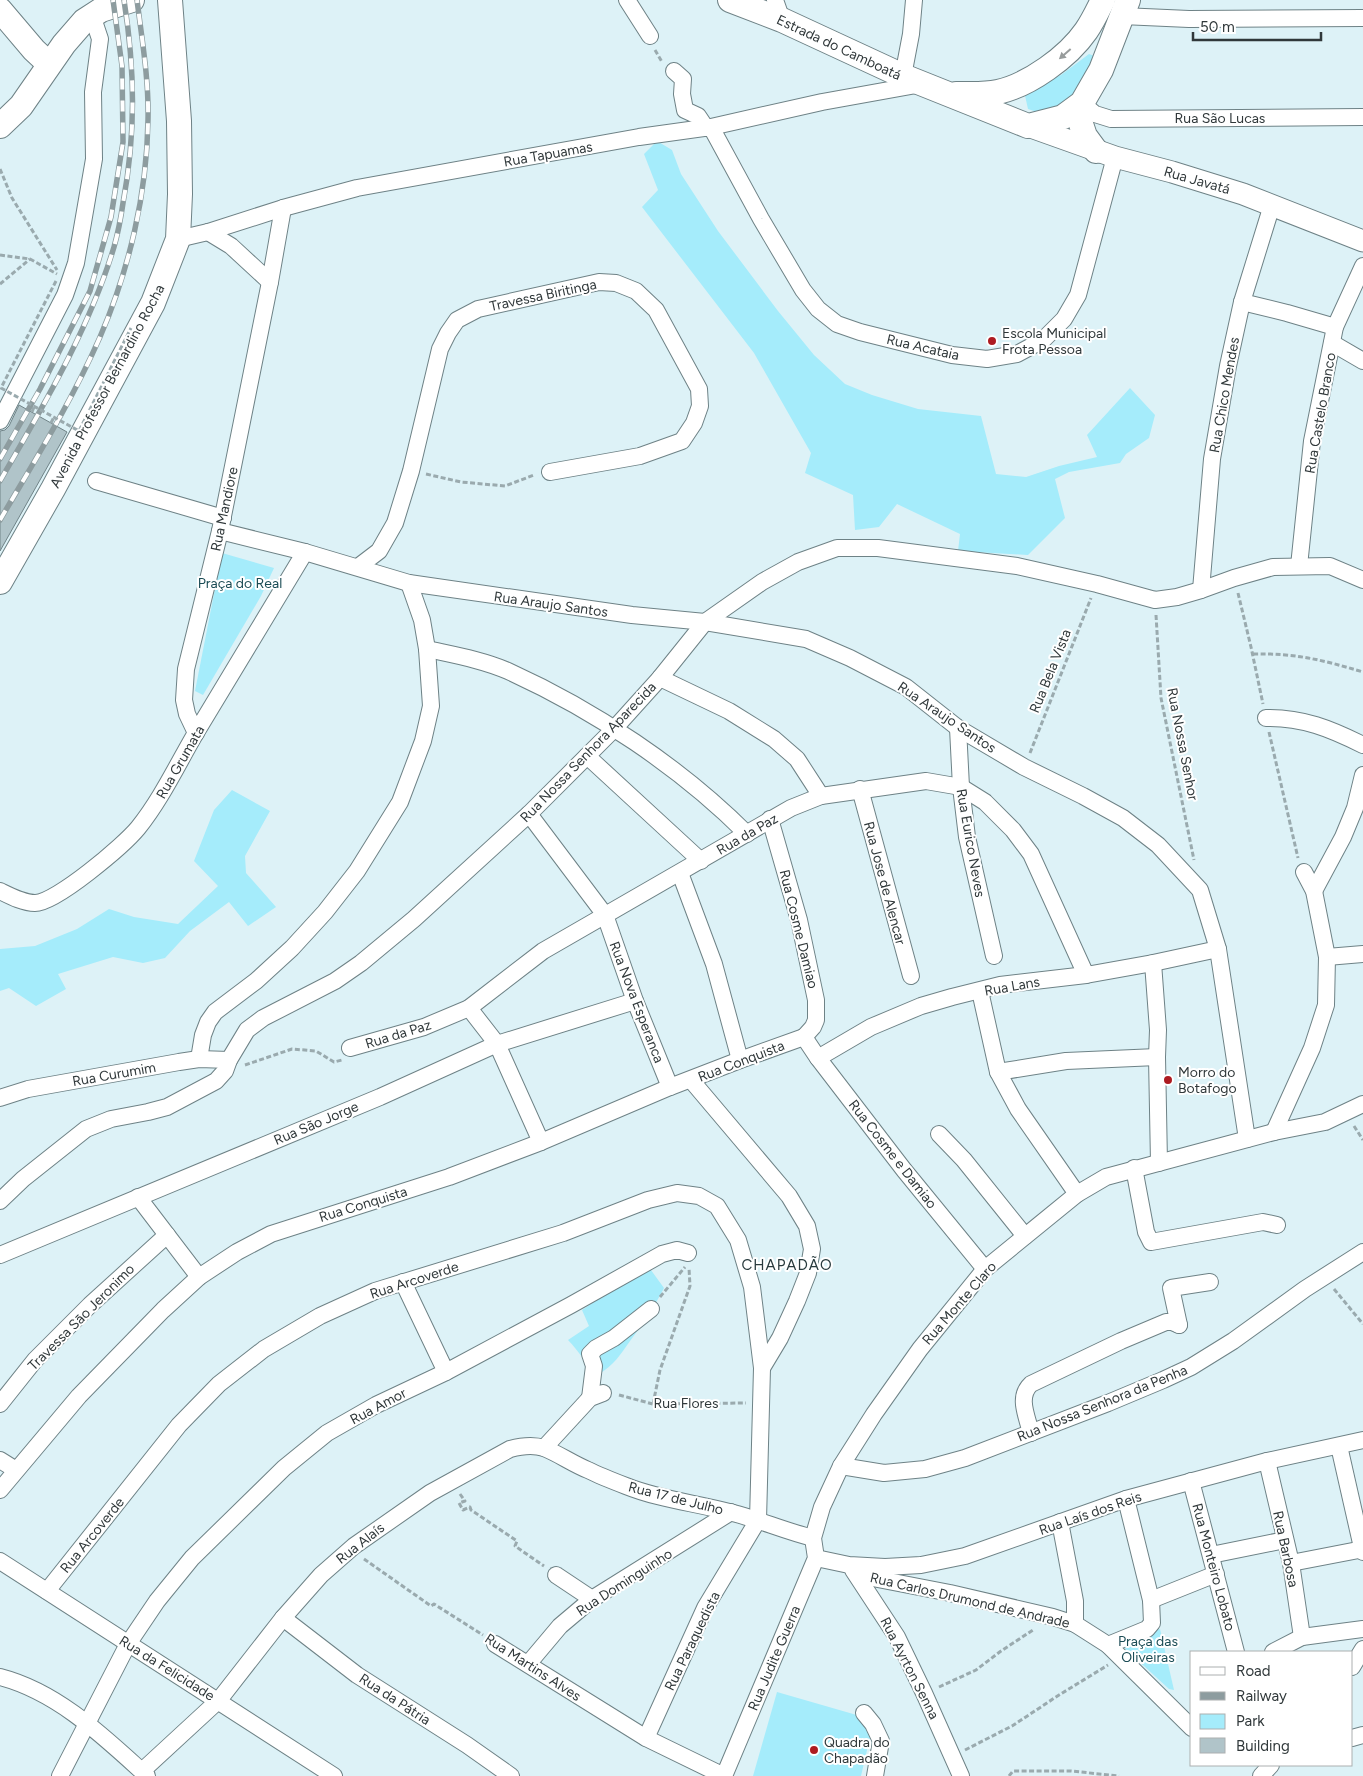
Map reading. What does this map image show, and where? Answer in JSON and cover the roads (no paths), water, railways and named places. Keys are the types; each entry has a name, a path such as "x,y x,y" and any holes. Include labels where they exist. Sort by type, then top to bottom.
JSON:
{"main road":[{"path":"0,126 21,106 49,64 78,26 92,15 132,0"},
{"name":"Avenida Professor Bernardino Rocha","path":"0,582 53,489 153,303 178,239 180,194 179,121 170,0"},
{"name":"Estrada do Camboatá","path":"730,0 778,10 912,80 1028,126"},
{"name":"Estrada do Camboatá","path":"947,94 998,92 1011,88 1040,73 1062,57 1086,31 1103,0"},
{"path":"1011,88 1018,115 1028,126 1063,117 1079,106 1101,70 1125,8"},
{"path":"0,10 34,50 49,64"},
{"path":"1086,31 1096,30 1102,33 1111,46"},
{"path":"1079,106 1085,136 1105,154"}],"street":[{"path":"627,0 650,36"},
{"path":"912,80 911,34 914,0"},
{"path":"1125,8 1189,19 1363,18"},
{"path":"0,421 65,294 76,263 94,159 93,92 100,39 92,15"},
{"name":"Rua Tapuamas","path":"178,239 357,188 639,137 708,127 912,80"},
{"name":"Rua Acataia","path":"679,81 685,110 698,116 708,127 803,290 818,310 837,324 860,332 952,355 987,359 1017,354 1043,340 1064,319 1078,295 1105,154"},
{"name":"Rua São Lucas","path":"1079,106 1111,119 1363,117"},
{"name":"Rua Javatá","path":"1028,126 1105,154 1243,194 1363,240"},
{"name":"Rua Chico Mendes","path":"1201,590 1212,459 1228,366 1242,302 1272,205"},
{"name":"Rua Mandiore","path":"196,733 187,714 184,700 186,669 221,524 283,208"},
{"path":"208,232 231,246 270,282"},
{"name":"Rua Castelo Branco","path":"1298,566 1312,441 1334,335 1363,266"},
{"name":"Travessa Biritinga","path":"358,567 379,551 396,523 411,471 440,349 457,320 478,309 599,282 616,283 636,290 656,310 699,389 700,406 694,423 682,441 640,456 550,472"},
{"path":"1242,302 1287,313 1334,335 1363,361"},
{"name":"Rua Araujo Santos","path":"96,481 305,552 409,583 632,616 705,622 806,639 850,658 906,687 958,728 1024,767 1123,818 1158,845 1200,890 1218,949 1247,1139"},
{"name":"Rua Nossa Senhora Aparecida","path":"0,1200 23,1179 86,1129 112,1119 167,1107 216,1081 225,1071 248,1030 255,1024 335,981 361,963 414,919 529,814 614,729 660,678 705,622 762,582 798,562 837,548 878,548 1017,566 1097,584 1155,600 1177,597 1273,567 1330,566 1363,580"},
{"name":"Rua Grumata","path":"0,890 16,899 36,904 54,897 116,852 137,829 156,803 305,552"},
{"path":"199,1059 203,1035 208,1022 215,1012 256,981 292,948 325,912 357,871 400,802 423,741 431,706 427,649 422,620 409,583"},
{"path":"427,649 507,671 614,729 685,779 722,808 747,834"},
{"path":"660,678 729,711 774,739 797,759 821,796"},
{"path":"1266,718 1302,720 1337,732 1363,745"},
{"name":"Rua Eurico Neves","path":"958,728 961,787 967,837 994,956"},
{"path":"587,756 701,861"},
{"path":"1314,890 1343,837 1355,808 1363,775"},
{"name":"Rua da Paz","path":"350,1048 424,1028 469,1008 543,951 791,808 821,796 926,781 961,787 985,802 1014,830 1031,854 1086,975"},
{"name":"Rua Jose de Alencar","path":"860,789 911,976"},
{"name":"Rua Nova Esperanca","path":"529,814 605,915 635,1001 670,1087"},
{"name":"Rua Cosme Damiao","path":"770,820 798,920 816,1000 816,1020 813,1027 804,1037"},
{"path":"1274,1132 1312,1048 1326,1005 1327,957 1314,890 1304,872"},
{"path":"680,873 714,964 740,1060"},
{"name":"Rua Lans","path":"818,1058 871,1027 921,1006 952,997 1000,985 1086,975 1218,949"},
{"path":"1327,957 1363,954"},
{"path":"1152,963 1158,1030 1156,1057 1159,1163"},
{"path":"980,991 998,1072 1018,1109 1078,1194"},
{"name":"Rua São Jorge","path":"0,1255 380,1097 497,1044 635,1001"},
{"path":"469,1008 497,1044 541,1142"},
{"name":"Rua Cosme e Damiao","path":"804,1037 904,1170 985,1269"},
{"name":"Rua Conquista","path":"0,1490 79,1396 162,1310 198,1277 236,1252 271,1234 449,1178 541,1142 670,1087 804,1037"},
{"path":"998,1072 1066,1061 1156,1057"},
{"name":"Rua Curumim","path":"0,1098 28,1089 199,1059 228,1063"},
{"path":"691,1080 789,1196 807,1226 812,1249 808,1274 780,1338 762,1368"},
{"name":"Rua Monte Claro","path":"813,1538 822,1507 841,1466 874,1414 920,1349 985,1269 1078,1194 1106,1177 1134,1168 1274,1132 1325,1122 1363,1104"},
{"path":"939,1134 964,1160 1025,1236"},
{"path":"1134,1168 1146,1232 1151,1242 1263,1222 1277,1226"},
{"name":"Rua Arcoverde","path":"47,1591 179,1425 220,1384 264,1349 320,1316 375,1291 563,1233 648,1200 677,1193 699,1196 717,1206 738,1240 752,1287 762,1368 758,1520"},
{"path":"138,1197 198,1277"},
{"name":"Travessa Sāo Jeronimo","path":"0,1404 42,1353 90,1305 167,1235"},
{"name":"Rua Amor","path":"60,1776 128,1644 157,1601 192,1558 284,1468 327,1433 376,1405 446,1372 662,1254 677,1250 688,1253"},
{"name":"Rua Nossa Senhora da Penha","path":"841,1466 884,1472 925,1469 965,1458 1118,1400 1191,1367 1233,1341 1363,1252"},
{"path":"403,1282 446,1372"},
{"path":"1031,1433 1024,1404 1026,1388 1121,1341 1166,1322 1179,1325 1171,1288 1210,1282"},
{"path":"544,1448 597,1396 594,1366 590,1354 651,1309"},
{"name":"Rua Laís dos Reis","path":"816,1558 853,1570 921,1565 965,1556 1126,1499 1267,1461 1363,1440"},
{"name":"Rua Alaís","path":"145,1774 219,1700 321,1575 354,1546 406,1509 451,1481 510,1449 523,1446 544,1448"},
{"path":"1291,1563 1362,1542 1339,1446"},
{"name":"Rua 17 de Julho","path":"544,1448 588,1471 628,1487 664,1498 731,1512 785,1531 813,1538"},
{"path":"0,1460 16,1470"},
{"name":"Rua Barbosa","path":"1267,1461 1291,1563 1302,1637"},
{"name":"Rua Monteiro Lobato","path":"1191,1481 1236,1651"},
{"path":"1108,1645 1150,1628 1152,1623 1151,1600 1126,1499"},
{"name":"Rua Dominguinho","path":"528,1664 560,1626 592,1599 731,1512"},
{"name":"Rua Paraquedista","path":"646,1738 705,1608 758,1520"},
{"path":"1060,1522 1075,1601 1075,1624"},
{"path":"813,1538 816,1558"},
{"path":"1211,1555 1285,1540"},
{"name":"Rua Judite Guerra","path":"724,1776 816,1558"},
{"name":"Rua da Felicidade","path":"0,1561 219,1700 334,1776"},
{"name":"Rua Carlos Drumond de Andrade","path":"853,1570 1053,1617 1075,1624 1108,1645 1189,1721"},
{"name":"Rua Ayrton Senna","path":"853,1570 897,1637 953,1756 956,1775"},
{"path":"1151,1600 1216,1574"},
{"path":"556,1575 592,1599"},
{"name":"Rua da Pátria","path":"284,1618 357,1675 467,1745 511,1776"},
{"path":"1275,1651 1302,1637 1363,1630"},
{"name":"Rua Martins Alves","path":"495,1644 646,1738 724,1776"},
{"path":"1353,1665 1363,1649"},
{"path":"0,1677 52,1698 145,1774"},
{"path":"864,1713 873,1724 881,1741 876,1776"},
{"path":"1261,1776 1270,1766"}],"railway":[{"path":"0,459 40,389 90,291 111,217 123,142 122,66 113,0"},
{"path":"0,481 64,367 78,338 104,278 115,242 127,177 132,126 132,77 124,0"},
{"path":"0,520 53,430 89,361 120,285 128,258 140,204 147,148 148,120 146,75 137,0"}],"place":[{"name":"Escola Municipal Frota Pessoa","path":"992,341"},
{"name":"Morro do Botafogo","path":"1168,1080"},
{"name":"Quadra do Chapadão","path":"814,1750"}],"district":[{"name":"CHAPADÃO","path":"787,1265"}],"park label":[{"name":"Praça do Real","path":"240,583"},
{"name":"Praça das Oliveiras","path":"1148,1649"}]}
